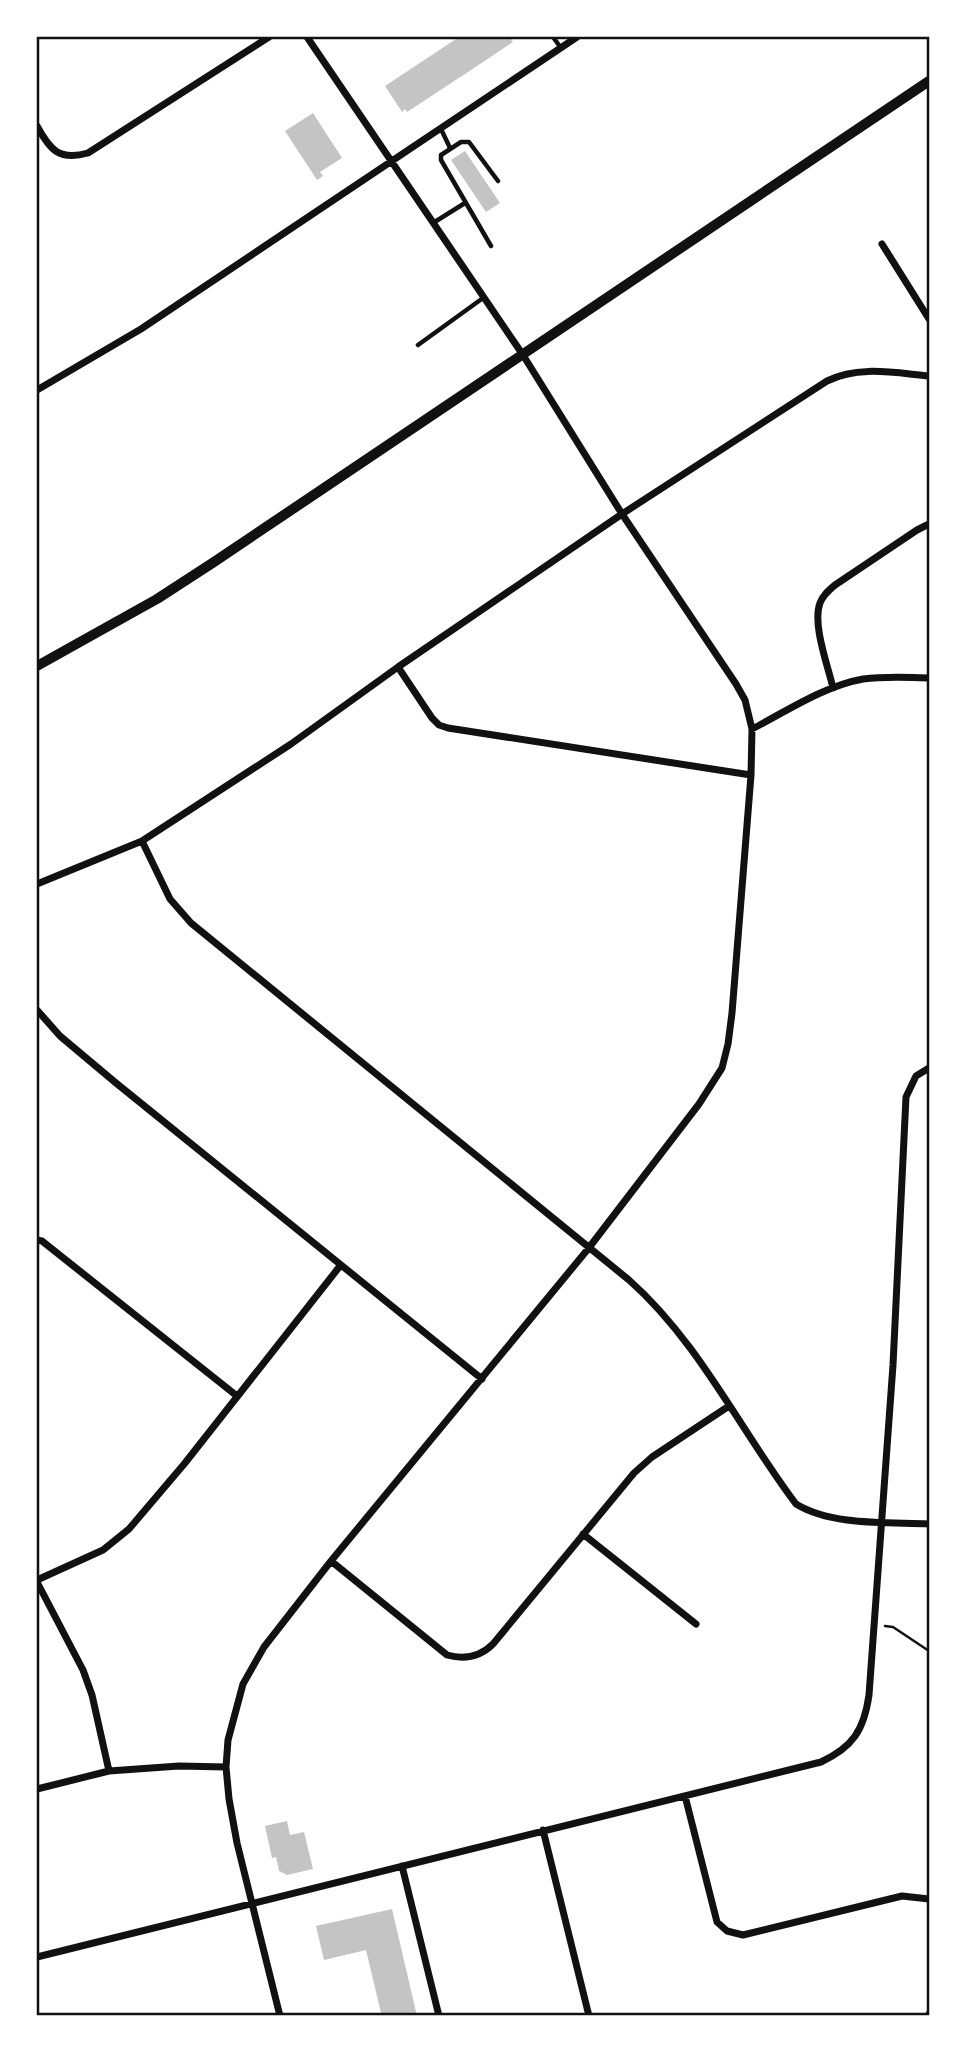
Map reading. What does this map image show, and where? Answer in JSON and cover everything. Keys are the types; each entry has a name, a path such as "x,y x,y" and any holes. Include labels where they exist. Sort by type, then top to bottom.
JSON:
{"street":[{"path":"37,126 47,144 57,152 68,156 89,153 269,37"},
{"path":"280,2016 237,1843 226,1767 232,1720 243,1684 264,1647 331,1561 589,1248 699,1104 722,1068 732,1013 751,775 752,729 745,699 737,684 622,514 523,355 390,163 307,37"},
{"path":"37,390 141,329 577,37"},
{"path":"37,666 157,598 929,81"},
{"path":"882,244 929,318"},
{"path":"37,884 142,841 291,744 398,667 622,514 840,374 873,371 929,376"},
{"path":"833,688 819,628 820,603 835,585 929,524"},
{"path":"398,667 432,718 439,725 448,728 751,775"},
{"path":"752,729 833,688 872,678 929,678"},
{"path":"142,841 170,899 191,923 658,1306 683,1338 796,1504 827,1518 929,1524"},
{"path":"37,1010 60,1036 482,1379"},
{"path":"37,1957 821,1762 843,1750 857,1734 866,1713 892,1366 906,1097 916,1076 929,1068"},
{"path":"37,1240 42,1241 237,1396"},
{"path":"109,1771 88,1682 37,1581 103,1550 115,1541 185,1463 340,1266"},
{"path":"331,1561 447,1655 462,1658 480,1654 493,1644 634,1474 652,1457 729,1406"},
{"path":"583,1534 696,1623"},
{"path":"37,1789 109,1771 178,1766 226,1767"},
{"path":"685,1796 717,1922 732,1933 749,1934 902,1896 929,1899"},
{"path":"543,1830 589,2016"},
{"path":"402,1866 439,2016"}],"lane":[{"path":"554,37 561,48"},
{"path":"440,129 450,148"},
{"path":"491,246 440,158 450,148 461,142 469,142 498,181"},
{"path":"432,223 465,203"},
{"path":"418,345 483,299"}],"path":[{"path":"874,1625 894,1627 929,1651"}],"building":[{"path":"459,37 516,37 511,40 513,42 474,68 407,112 405,109 402,112 385,86"},
{"path":"313,113 342,158 320,172 323,176 317,180 285,131"},
{"path":"465,151 500,203 486,212 451,160"},
{"path":"287,1821 290,1835 304,1832 313,1869 287,1875 279,1871 276,1857 272,1858 265,1826"},
{"path":"392,1909 417,2016 370,2016 381,2013 366,1950 324,1960 316,1926"}]}
